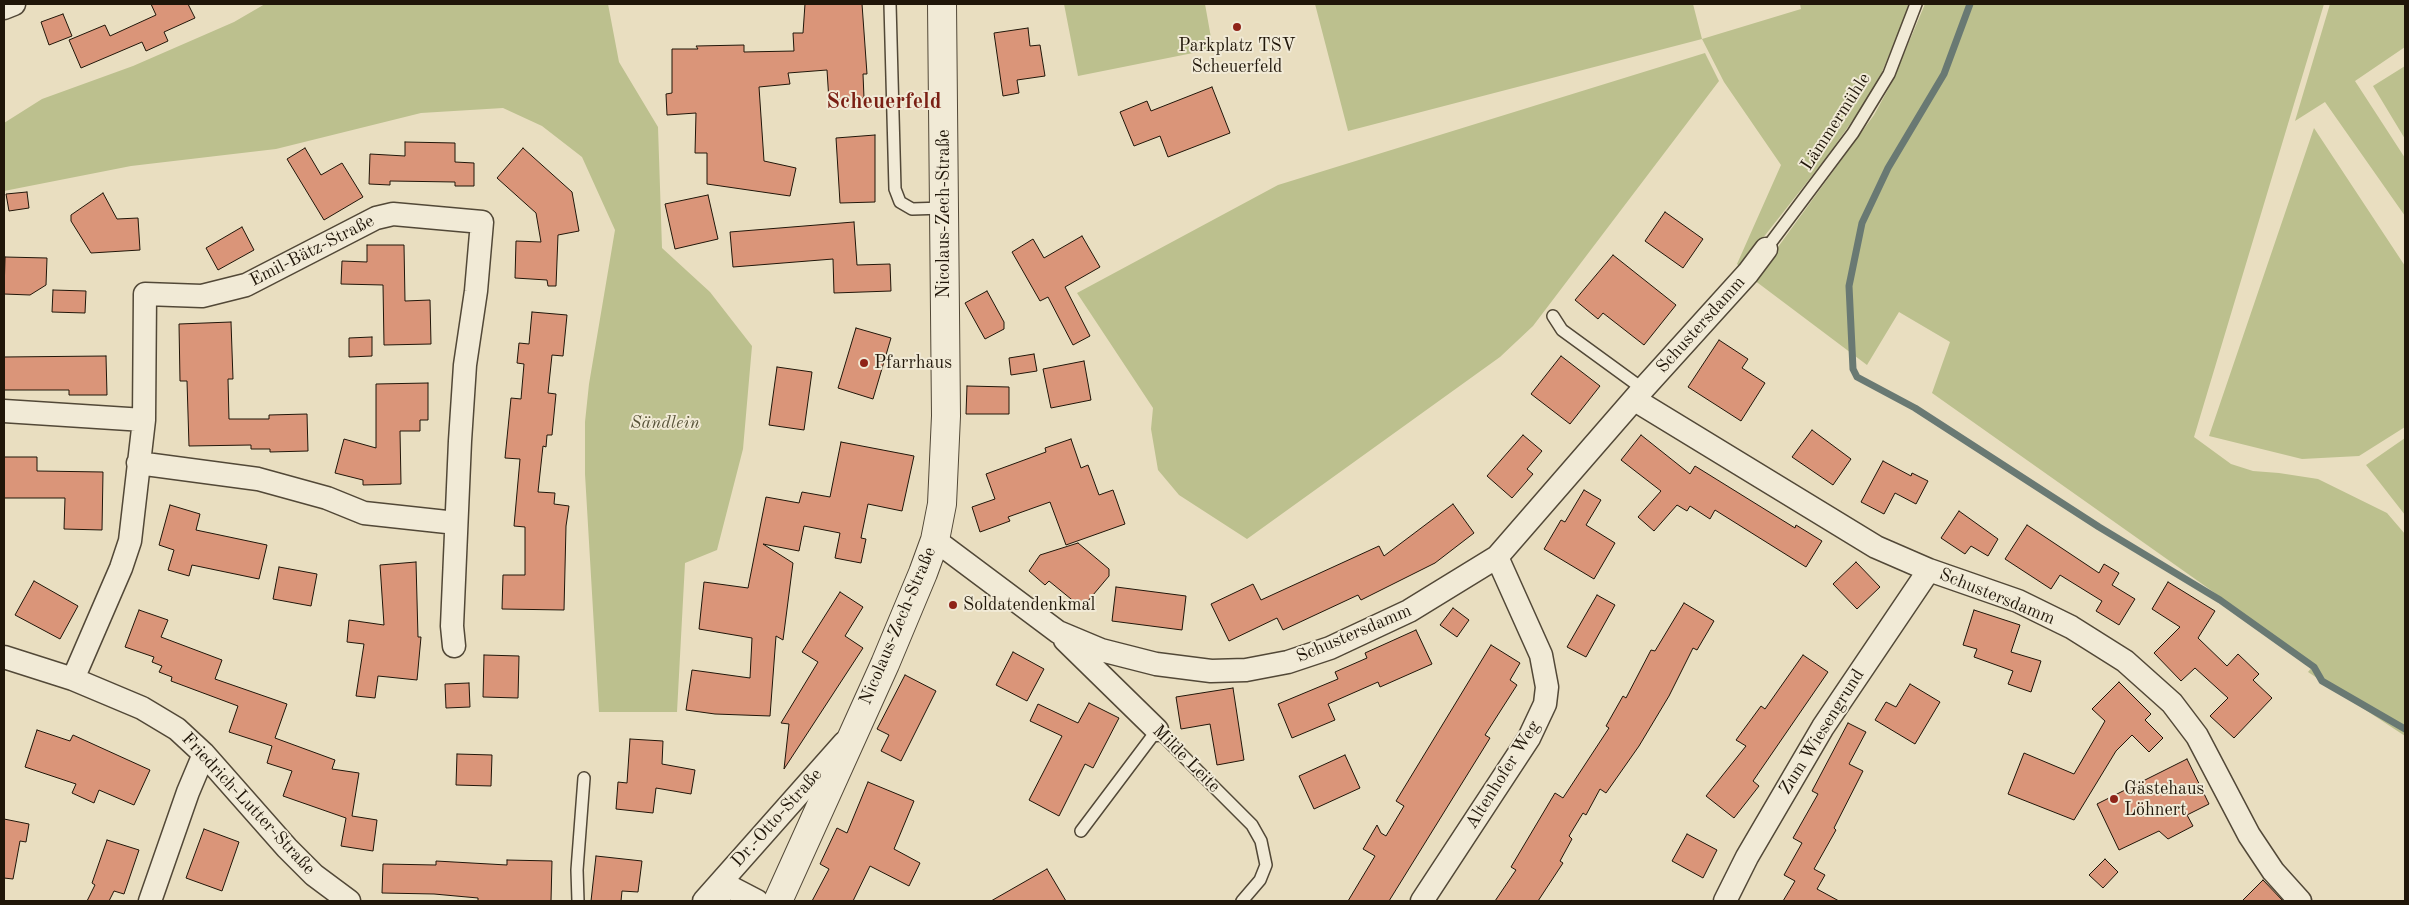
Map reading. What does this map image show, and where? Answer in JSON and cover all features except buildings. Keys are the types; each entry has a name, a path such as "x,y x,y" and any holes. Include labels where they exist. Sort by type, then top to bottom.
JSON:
{"street":[{"path":"4,8 14,4"},
{"name":"Nicolaus-Zech-Straße","path":"778,901 851,735 885,664 923,573 935,540 942,504 946,416 942,4"},
{"name":"Emil-Bätz-Straße","path":"73,679 127,550 144,420 145,294 202,296 246,285 376,218 393,214 482,222 476,291 465,365 456,523 452,626 454,646"},
{"name":"Schustersdamm","path":"935,540 1058,632 1101,650 1156,664 1211,671 1246,670 1288,662 1330,648 1409,611 1497,557 1639,394 1748,273 1766,249"},
{"name":"Schustersdamm","path":"1639,394 1876,547 1929,570 2018,601 2071,626 2125,661 2172,703 2197,736 2249,835 2273,871 2300,901"},
{"path":"4,411 144,420"},
{"path":"138,463 258,479 327,498 364,513 456,523"},
{"name":"Altenhofer Weg","path":"1422,901 1529,738 1545,704 1547,687 1541,655 1497,557"},
{"name":"Zum Wiesengrund","path":"1725,901 1747,858 1827,720 1929,570"},
{"name":"Milde Leite","path":"1058,632 1157,730"},
{"name":"Friedrich-Lutter-Straße","path":"4,657 73,679 142,708 177,729 204,754 287,848 314,875 349,901"},
{"name":"Dr.-Otto-Straße","path":"705,901 851,735"},
{"path":"150,901 188,792 204,754"},
{"name":"Dr.-Otto-Straße","path":"705,901 720,891 732,888 757,901"}],"lane":[{"path":"890,4 895,189 900,202 912,209 944,208"},
{"name":"Lämmermühle","path":"1766,249 1853,133 1889,74 1916,4"},
{"path":"1553,316 1562,330 1639,394"},
{"path":"1081,831 1157,730"},
{"name":"Milde Leite","path":"1157,730 1252,825 1261,841 1266,865 1260,880 1242,901"},
{"path":"578,901 577,870 584,778"}],"green space":[{"name":"Sändlein","path":"265,4 608,4 619,62 658,127 662,248 710,292 752,346 743,449 717,550 685,563 677,712 599,712 585,474 585,422 589,384 615,230 582,157 542,126 503,108 421,113 276,149 131,166 4,191 4,123 42,99 133,66 234,22"},
{"path":"1064,4 1205,4 1213,49 1078,76"},
{"path":"1315,4 1693,4 1702,39 1348,131"},
{"path":"1800,4 1910,4 1882,72 1860,110 1826,158 1740,267 1737,264 1781,165 1724,82 1702,39 1801,9"},
{"path":"1925,4 2324,4 2194,437 2231,464 2253,471 2318,479 2387,513 2405,534 2405,736 2308,672 2313,666 2222,598 1932,393 1950,342 1899,312 1867,365 1754,280 1874,115 1892,82"},
{"path":"2330,4 2405,4 2405,47 2355,81 2405,158 2405,216 2325,102 2295,121"},
{"path":"1705,53 1719,81 1533,326 1500,357 1247,539 1179,495 1158,470 1151,429 1153,408 1077,293 1278,185"},
{"path":"2405,66 2405,139 2373,86"},
{"path":"2314,128 2405,266 2405,427 2359,456 2302,459 2209,436"},
{"path":"2405,438 2405,515 2366,465"}],"waterway":[{"path":"1970,4 1944,74 1888,168 1862,223 1849,286 1853,369 1857,377 1915,408 2099,527 2220,600 2314,667 2322,681 2405,729"}],"place":[{"name":"Parkplatz TSV Scheuerfeld","path":"1237,27"},
{"name":"Pfarrhaus","path":"864,363"},
{"name":"Soldatendenkmal","path":"953,605"},
{"name":"Gästehaus Löhnert","path":"2114,799"}],"district":[{"name":"Scheuerfeld","path":"884,102"}]}
